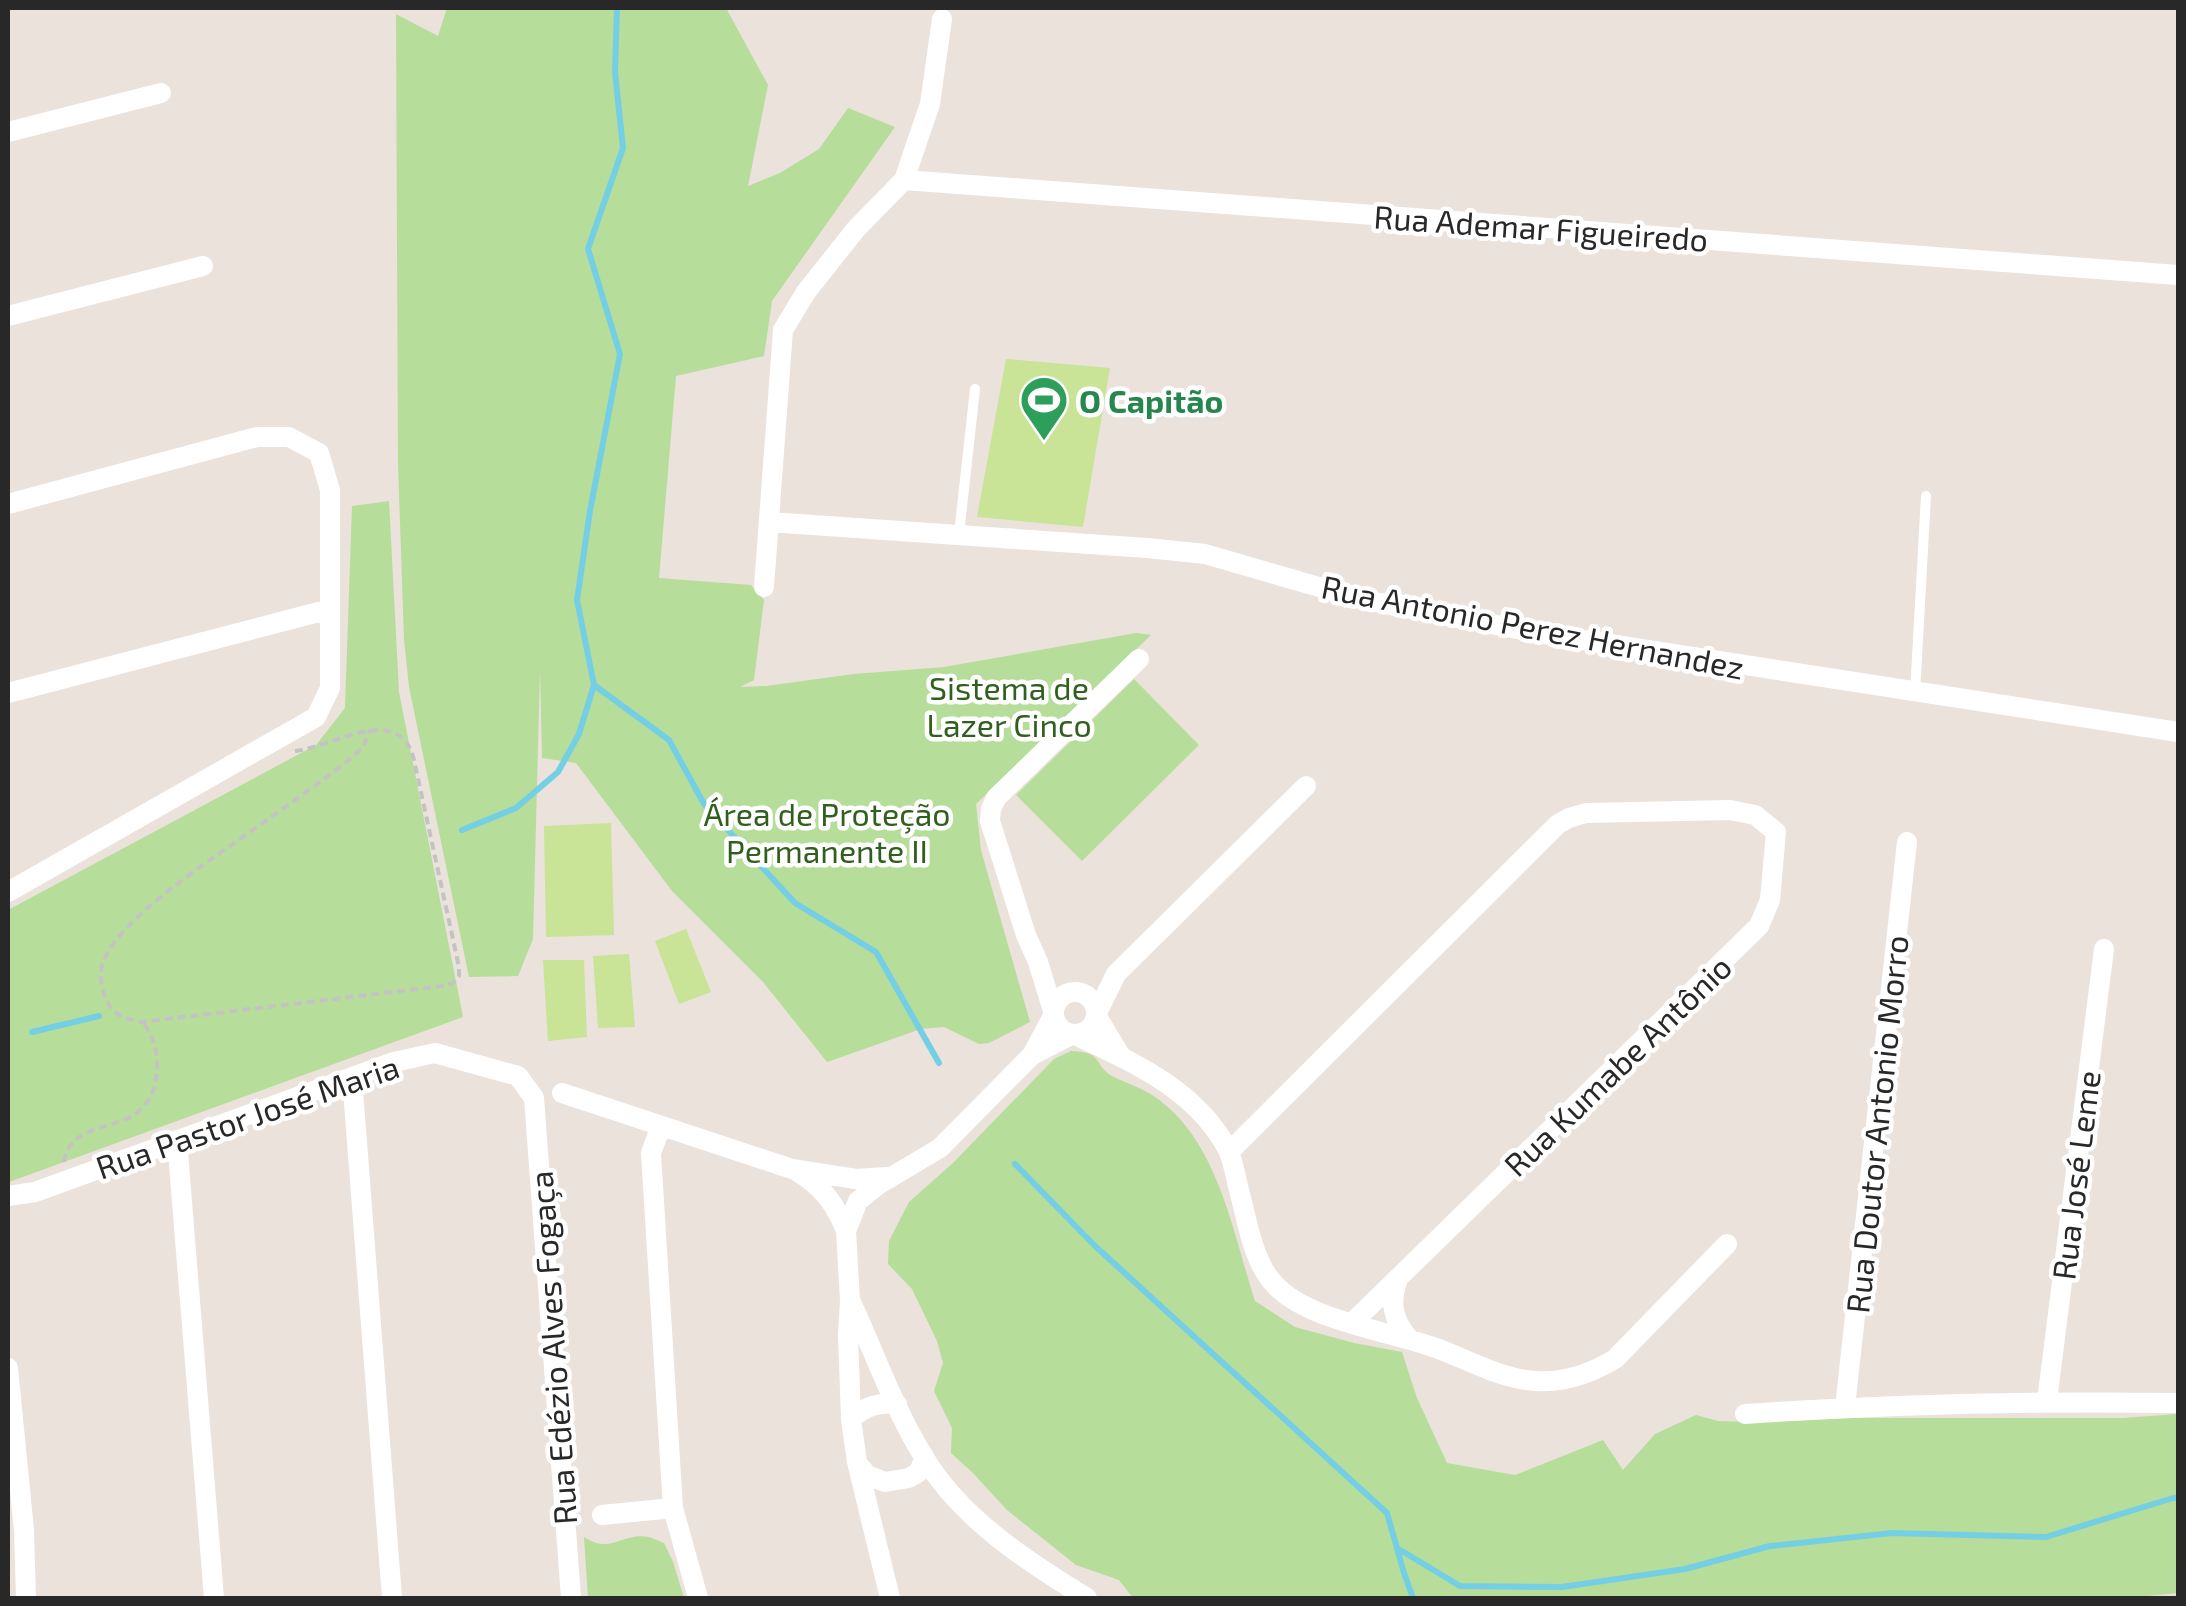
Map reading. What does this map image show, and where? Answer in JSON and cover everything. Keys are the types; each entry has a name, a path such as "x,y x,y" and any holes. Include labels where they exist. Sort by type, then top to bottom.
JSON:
{"street":[{"path":"764,587 783,330 806,292 856,229 904,180 930,104 942,20"},
{"path":"8,132 160,93"},
{"name":"Rua Ademar Figueiredo","path":"904,180 2178,275"},
{"path":"8,316 203,266"},
{"path":"8,504 257,437 289,437 319,453 330,490 330,688 316,717 8,892"},
{"name":"Rua Antonio Perez Hernandez","path":"768,522 1205,554 1364,600 1544,634 2178,732"},
{"path":"8,693 330,609"},
{"path":"1138,659 996,798 990,821 1059,1026 1172,1085 1205,1117 1229,1152 1251,1236 1273,1283 1293,1300 1513,1379 1558,1382 1597,1370 1615,1359 1727,1244"},
{"path":"1032,1055 1089,1029 1116,974 1306,786"},
{"name":"Rua Kumabe Antônio","path":"1229,1152 1558,824 1586,813 1730,810 1755,815 1776,832 1770,900 1759,926 1352,1323"},
{"name":"Rua Doutor Antonio Morro","path":"1844,1407 1907,842"},
{"name":"Rua José Leme","path":"2046,1401 2104,949"},
{"path":"1038,962 1074,992"},
{"path":"1074,992 1116,974"},
{"path":"858,1201 940,1148 1032,1055 1058,1001 1068,993 1081,992 1092,1000 1096,1015 1122,1056"},
{"name":"Rua Pastor José Maria","path":"8,1196 35,1192 394,1062 435,1053 518,1076 534,1098"},
{"path":"352,1078 392,1598"},
{"path":"562,1093 792,1169 850,1179 880,1179 898,1174"},
{"name":"Rua Edézio Alves Fogaça","path":"534,1098 571,1598"},
{"path":"661,1126 651,1153 672,1508 698,1598"},
{"path":"177,1140 214,1598"},
{"path":"792,1169 826,1195 846,1231 851,1419 857,1462 890,1598"},
{"path":"846,1231 862,1191 850,1179"},
{"path":"1399,1278 1392,1308 1398,1326 1409,1339"},
{"path":"850,1300 924,1458 957,1498 1011,1549 1077,1595"},
{"path":"8,1368 24,1530 26,1598"},
{"path":"1746,1414 2046,1401 2178,1403"},
{"path":"851,1419 876,1404 897,1404"},
{"path":"857,1462 867,1475 885,1482 909,1478 918,1472 924,1458"},
{"path":"602,1515 672,1508"}],"lane":[{"path":"959,534 976,389"},
{"path":"1915,692 1926,496"}],"path":[{"path":"256,752 312,749 370,730 398,733 406,739 412,749 459,976 443,986 142,1022 123,1019 112,1010 100,982 102,964 122,932 174,886 349,760 363,746 370,730"},
{"path":"64,1181 66,1151 74,1140 127,1120 150,1100 156,1083 156,1045 142,1022"}],"green space":[{"path":"447,8 726,8 768,85 748,186 780,173 819,149 848,108 895,127 772,301 764,356 676,376 659,578 751,585 764,600 754,680 740,687 944,667 1136,633 1151,635 976,804 981,850 1030,1022 989,1043 979,1044 944,1027 921,1029 827,1062 763,982 672,891 576,763 542,758 540,670 533,939 518,976 469,977 409,687 398,463 396,14 438,36"},
{"name":"O Capitão","path":"1006,359 1110,368 1083,527 977,517"},
{"path":"389,501 399,692 463,1017 9,1182 8,910 316,745 345,708 352,506"},
{"path":"1134,679 1199,745 1082,861 1016,795"},
{"path":"611,823 614,935 546,937 544,826"},
{"path":"686,929 711,992 679,1004 655,941"},
{"path":"629,954 635,1027 598,1028 593,956"},
{"path":"543,960 584,960 587,1037 548,1041"},
{"path":"1071,1051 1089,1054 1107,1073 1155,1097 1194,1137 1220,1190 1255,1301 1295,1327 1402,1352 1417,1398 1447,1463 1515,1475 1603,1440 1623,1470 1655,1434 1696,1415 1718,1421 1750,1422 2178,1414 2178,1593 2127,1598 1133,1598 1119,1580 1076,1565 1007,1510 951,1453 952,1428 934,1391 943,1363 937,1341 912,1289 888,1264 889,1241 909,1202 953,1163 1054,1059"},
{"path":"640,1536 664,1543 684,1598 588,1598 584,1537 602,1544"}],"waterway":[{"path":"617,8 615,72 623,148 588,249 620,354 577,600 594,685 669,740 704,804 795,903 876,952 939,1063"},
{"path":"462,830 516,808 558,772 579,734 594,685"},
{"path":"32,1032 99,1016"},
{"path":"1015,1164 1094,1245 1387,1513 1413,1598"},
{"path":"1397,1548 1460,1586 1562,1587 1685,1569 1770,1546 1892,1533 2046,1537 2178,1498"}],"place":[{"name":"O Capitão","path":"1044,442"}],"park label":[{"name":"Sistema de Lazer Cinco","path":"1009,706"},
{"name":"Área de Proteção Permanente II","path":"827,832"}]}
